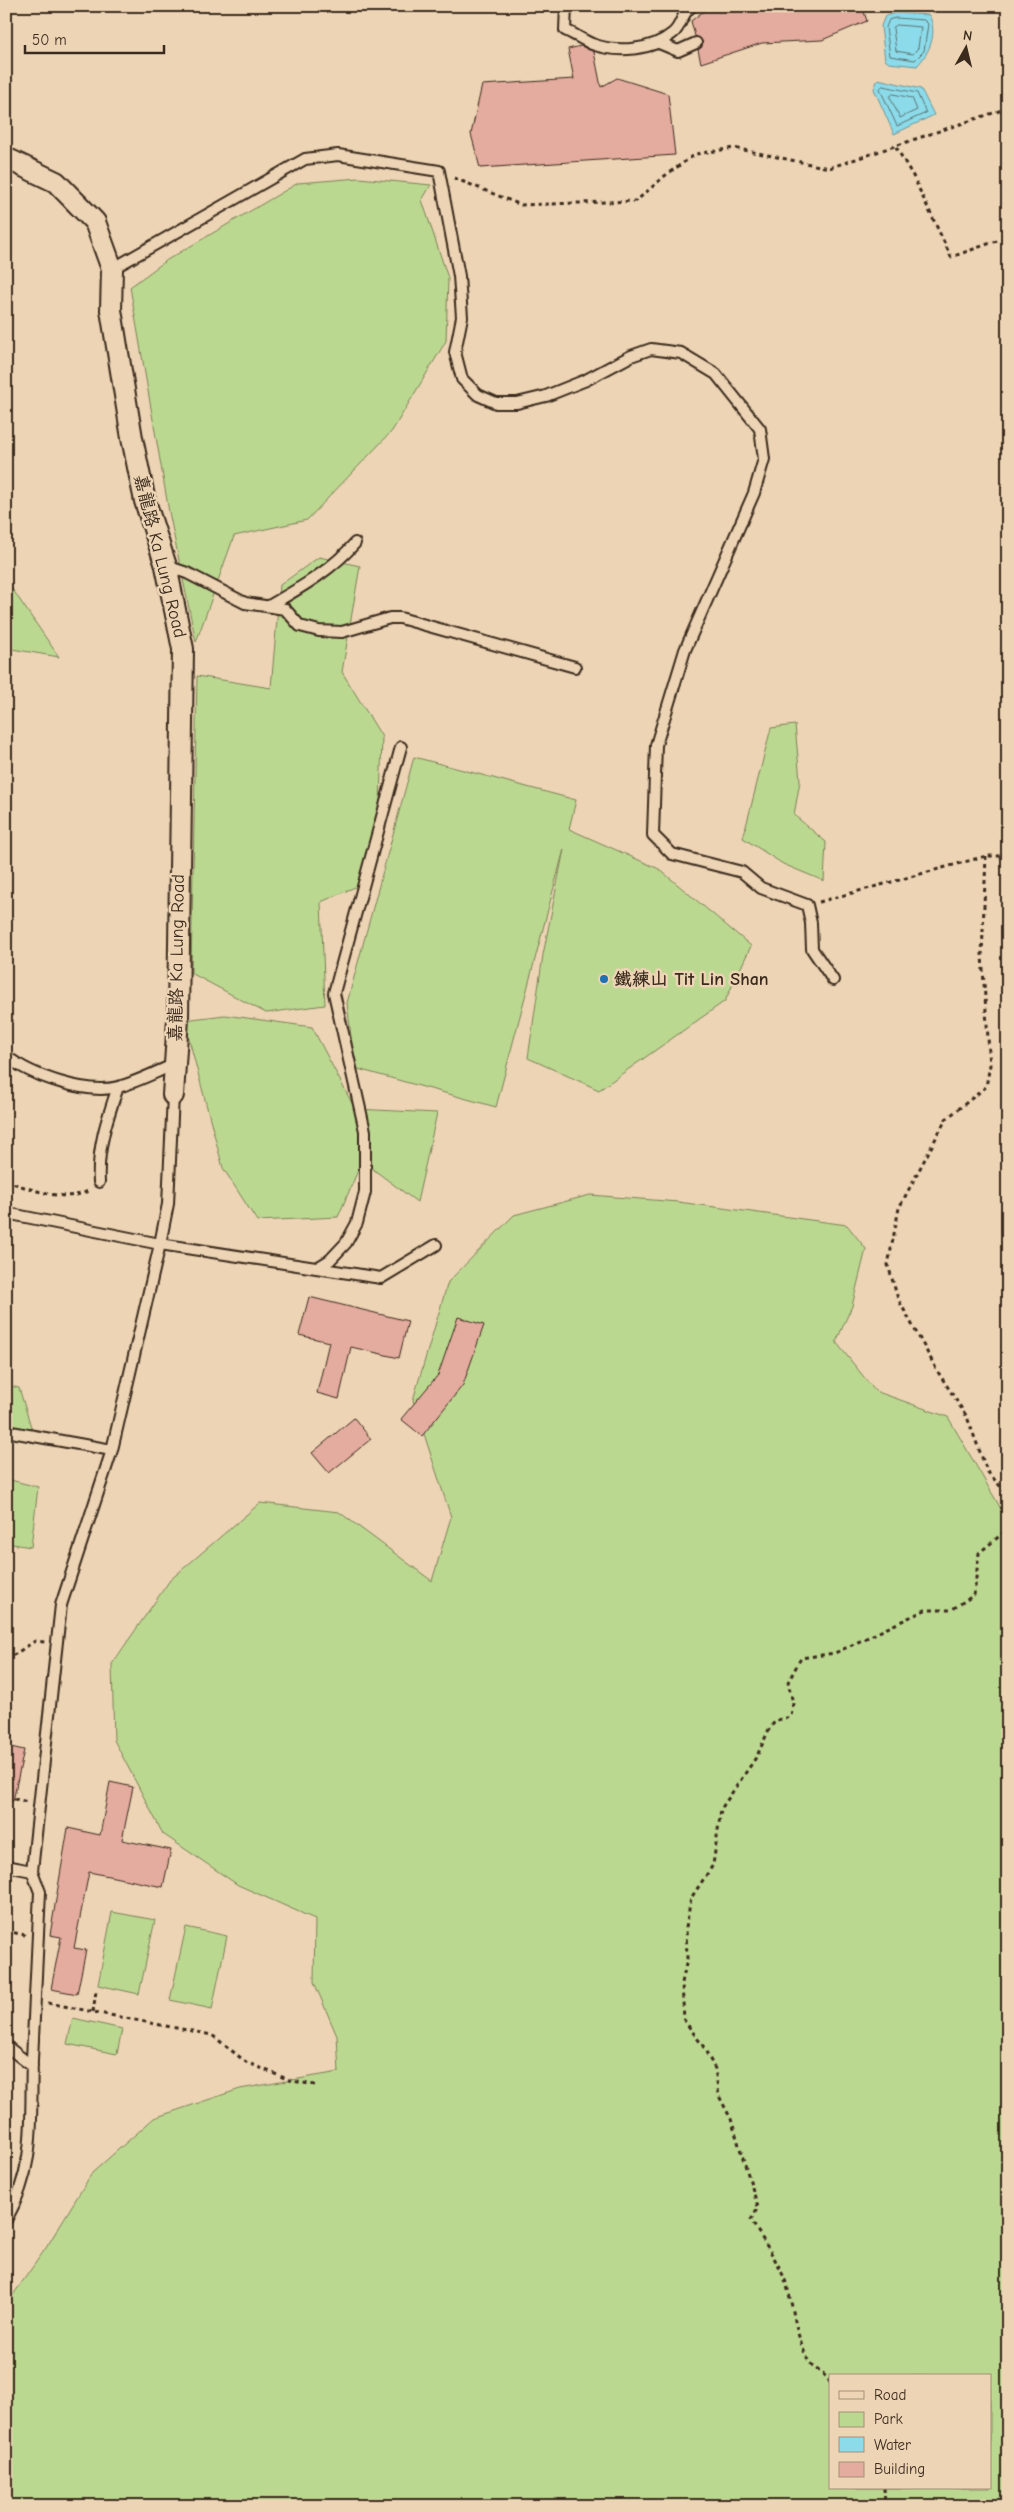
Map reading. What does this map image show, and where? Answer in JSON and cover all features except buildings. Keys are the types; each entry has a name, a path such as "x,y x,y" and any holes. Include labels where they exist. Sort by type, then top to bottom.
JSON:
{"street":[{"name":"嘉龍路 Ka Lung Road","path":"6,158 56,182 95,222 112,269 111,310 132,438 145,501 166,566 183,649 173,1094"}],"lane":[{"path":"566,6 565,30 592,44 625,50 659,43 675,32 684,12 692,6"},
{"path":"659,43 678,52 696,42"},
{"path":"112,269 304,159 338,156 439,172 459,276 462,317 455,352 462,379 478,395 496,403 517,403 546,396 586,380 631,356 651,349 681,353 716,374 760,429 764,458 754,493 685,650 656,745 653,834 672,854 742,872 761,888 807,905 811,923 812,949 833,980"},
{"path":"269,606 307,584 356,543"},
{"path":"166,566 187,573 245,602 285,609 300,626 319,631 342,632 390,618 400,618 575,667"},
{"path":"317,1268 330,1260 346,1243 357,1223 365,1192 365,1131 334,993 401,746"},
{"path":"6,1056 53,1080 97,1090 118,1087 175,1064"},
{"path":"99,1182 98,1163 103,1128 118,1087"},
{"name":"嘉龍路 Ka Lung Road","path":"32,1871 61,1605 112,1450 160,1244 168,1204 173,1094"},
{"path":"6,1213 160,1244 381,1278 436,1245"},
{"path":"6,1431 112,1450"},
{"path":"6,1866 32,1871 40,1892 32,2066 32,2139 25,2178 6,2220"},
{"path":"6,2046 32,2066"}],"path":[{"path":"439,172 521,206 636,201 667,174 696,154 734,148 829,168 1008,108"},
{"path":"896,147 913,176 951,257 1008,238"},
{"path":"807,905 986,856 1008,856"},
{"path":"986,856 982,956 990,1065 986,1087 946,1119 899,1208 888,1265 898,1299 916,1335 967,1417 987,1471 1008,1495"},
{"path":"6,1181 48,1193 72,1196 88,1192 99,1182"},
{"path":"829,2380 810,2363 773,2252 751,2220 758,2207 731,2119 719,2096 715,2068 703,2046 684,2020 682,1983 687,1959 686,1927 692,1898 713,1865 721,1809 757,1756 770,1727 777,1720 791,1717 793,1702 788,1682 801,1658 835,1653 925,1610 951,1610 974,1595 979,1553 1008,1530"},
{"path":"6,1660 35,1641 56,1644"},
{"path":"6,1797 39,1804"},
{"path":"93,2012 96,1991"},
{"path":"35,2000 212,2035 246,2062 292,2081 315,2085"},
{"path":"884,2490 885,2506"}],"green space":[{"path":"359,178 431,185 422,200 448,278 446,341 392,431 307,520 234,536 196,642 169,512 130,287 167,260 298,183"},
{"path":"319,557 360,566 342,672 382,737 380,803 371,880 321,902 325,1005 266,1013 191,973 197,676 271,688 280,585"},
{"path":"6,580 59,657 6,648"},
{"path":"795,725 800,781 794,815 826,842 824,881 783,864 743,838 771,728"},
{"path":"414,757 576,800 569,829 659,869 751,946 725,1001 599,1090 528,1058 543,955 564,849 496,1107 358,1069 352,1044 347,1003"},
{"path":"225,1015 312,1027 355,1109 437,1113 417,1202 362,1161 338,1217 257,1221 223,1168 184,1020"},
{"path":"590,1195 678,1202 847,1225 866,1249 852,1306 836,1342 875,1391 948,1417 1008,1521 1008,2506 6,2506 6,2305 46,2248 92,2173 154,2118 240,2089 339,2072 337,2036 314,1982 315,1919 238,1885 163,1834 114,1740 112,1664 170,1580 260,1503 339,1512 432,1581 451,1517 413,1400 448,1282 514,1215"},
{"path":"6,1385 19,1388 32,1430 6,1427"},
{"path":"6,1479 38,1487 31,1547 6,1543"},
{"path":"112,1912 155,1920 139,1994 98,1985"},
{"path":"186,1927 227,1936 212,2009 170,2000"},
{"path":"73,2018 122,2029 117,2054 67,2044"}],"water":[{"path":"896,13 929,15 932,22 933,35 929,48 917,66 889,63 885,60 881,26 885,16"},
{"path":"878,79 921,89 934,115 894,134 874,89"}],"place":[{"name":"鐵練山 Tit Lin Shan","path":"604,979"}]}
